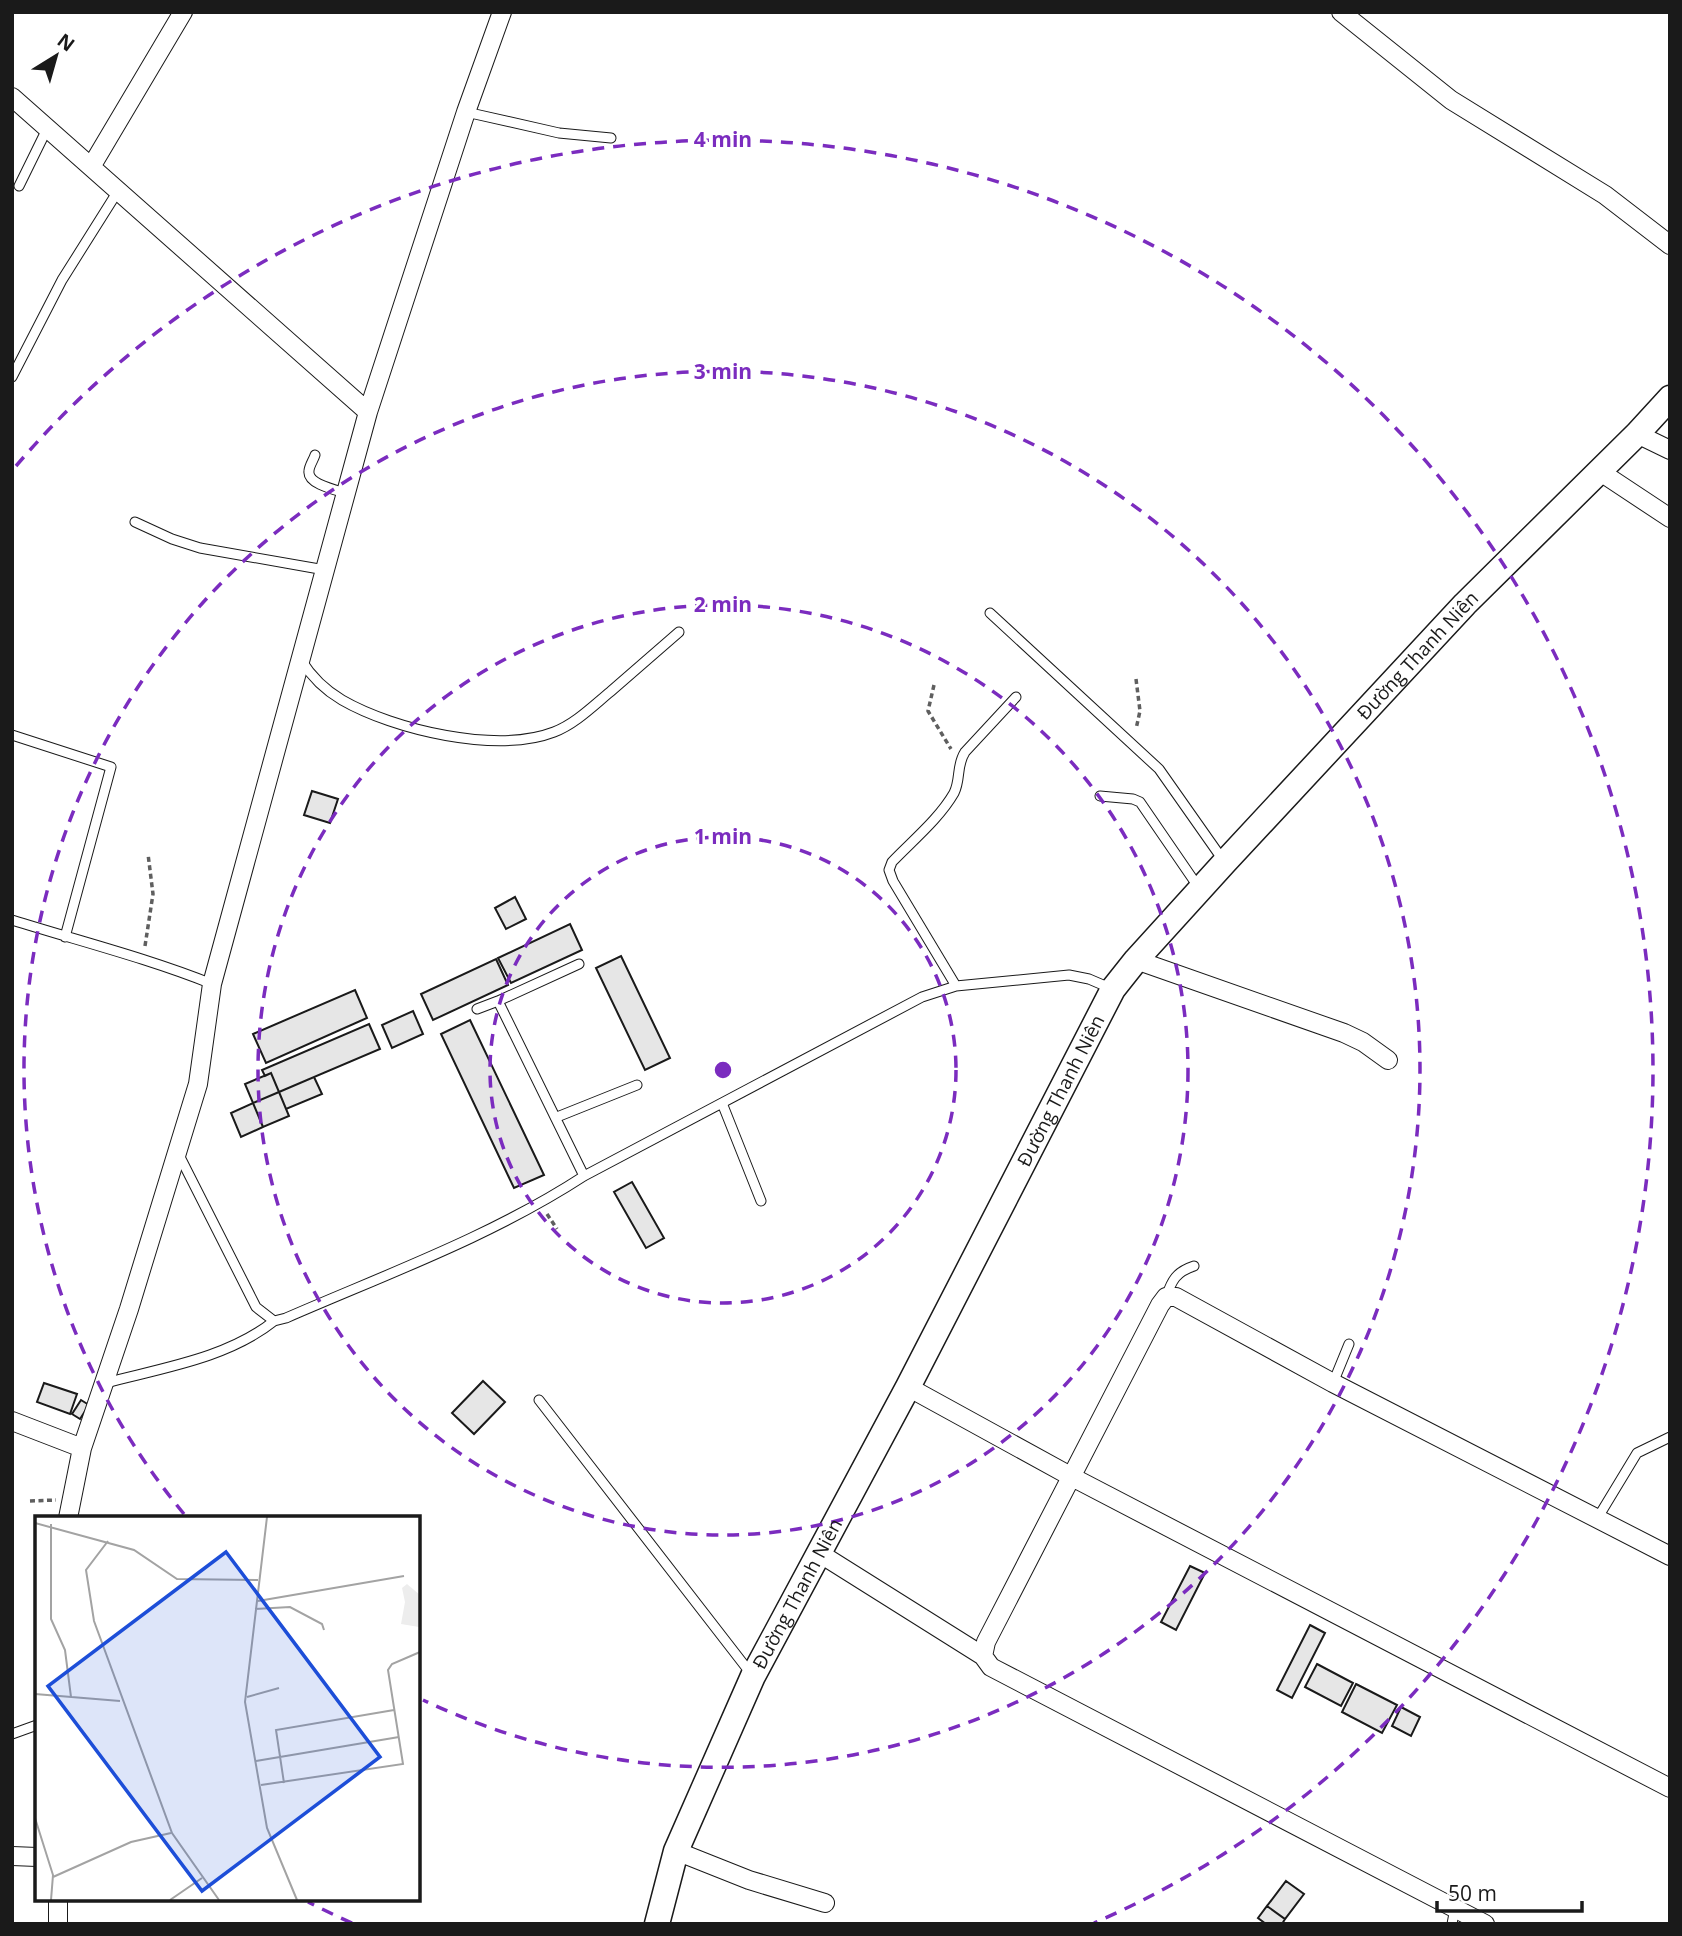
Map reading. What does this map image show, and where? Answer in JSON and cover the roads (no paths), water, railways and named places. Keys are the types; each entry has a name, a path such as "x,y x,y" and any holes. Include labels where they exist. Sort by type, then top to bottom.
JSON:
{"main road":[{"name":"Đường Thanh Niên","path":"657,1924 676,1851 753,1676 908,1387 1113,989 1225,862 1465,604 1670,398"}],"street":[{"path":"91,167 183,12"},
{"path":"68,1516 82,1448 198,1084 212,984 368,412 466,112 502,12"},
{"path":"1341,12 1405,66 1451,100 1605,195 1670,245"},
{"path":"12,97 368,412"},
{"path":"1637,434 1670,450"},
{"path":"1599,471 1670,519"},
{"path":"1136,960 1344,1033 1363,1042 1388,1060"},
{"path":"983,1656 986,1642 1166,1297 1176,1297 1333,1383 1670,1556"},
{"path":"908,1387 1072,1477 1670,1788"},
{"path":"12,1421 82,1448"},
{"path":"819,1553 983,1656 991,1667 1454,1916 1485,1924"},
{"path":"676,1851 749,1880 825,1903"},
{"path":"12,1856 35,1857"},
{"path":"58,1901 58,1924"}],"lane":[{"path":"466,112 559,133 611,138"},
{"path":"19,186 47,128"},
{"path":"12,377 62,279 118,191"},
{"path":"316,455 309,475 314,481 346,493"},
{"path":"135,522 173,540 200,548 325,570"},
{"path":"990,612 1160,769 1225,862"},
{"path":"300,660 310,675 340,699 367,713 445,736 518,741 554,732 583,716 679,632"},
{"path":"956,986 889,870 892,862 932,820 955,790 959,761 1016,697"},
{"path":"12,735 111,767 65,937"},
{"path":"1100,796 1140,802 1200,890"},
{"path":"12,920 164,965 212,984"},
{"path":"477,1009 579,964"},
{"path":"104,1383 183,1362 246,1340 274,1321 483,1233 584,1176 922,996 956,986 1069,975 1089,979 1113,989"},
{"path":"498,1001 584,1176"},
{"path":"557,1118 637,1085"},
{"path":"722,1102 761,1201"},
{"path":"178,1152 256,1307 274,1321"},
{"path":"1166,1297 1171,1282 1179,1271 1194,1265"},
{"path":"1333,1383 1349,1344"},
{"path":"539,1400 753,1676"},
{"path":"1597,1519 1637,1453 1670,1437"},
{"path":"12,1734 35,1726"}]}
